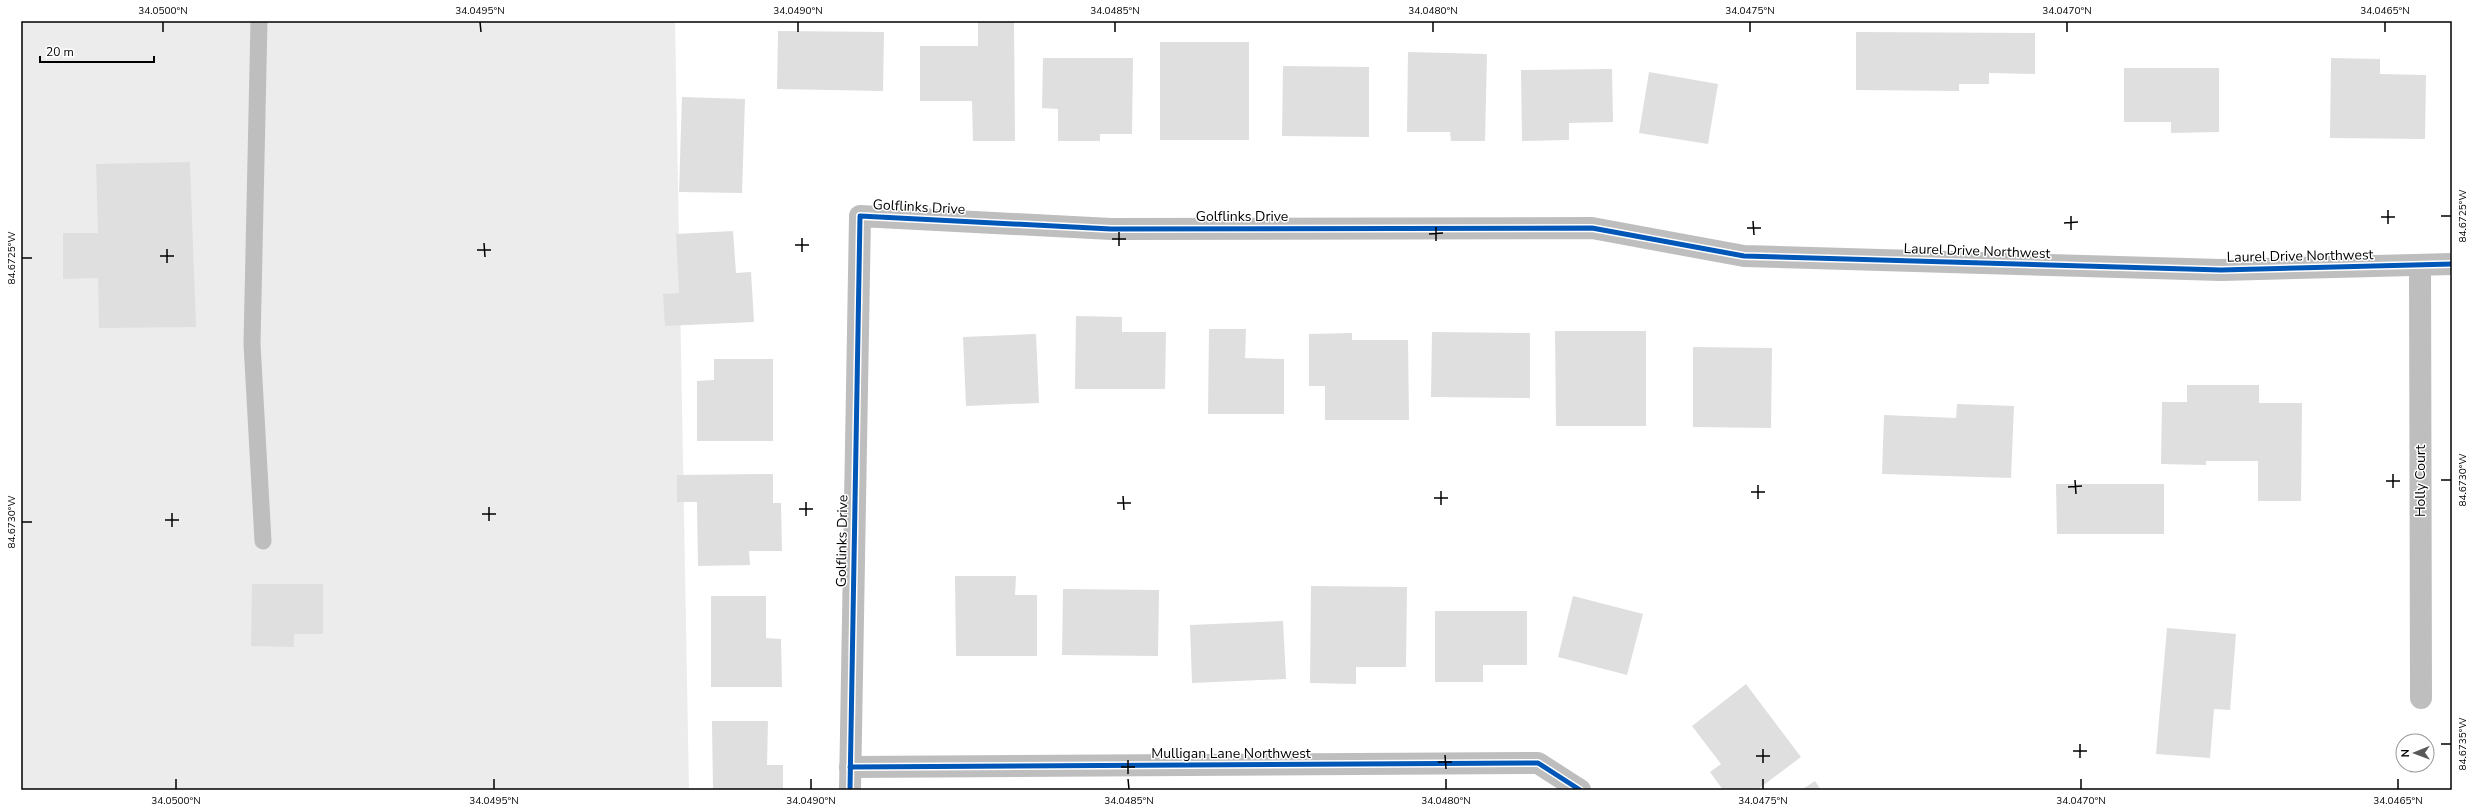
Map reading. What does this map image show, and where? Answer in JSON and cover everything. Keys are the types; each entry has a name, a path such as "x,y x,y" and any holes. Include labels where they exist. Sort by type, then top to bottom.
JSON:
{"street":[{"name":"Golflinks Drive","path":"850,790 860,216 1111,229 1503,228"},
{"name":"Laurel Drive Northwest","path":"1503,228 1592,228 1744,256 2221,270 2452,264"},
{"name":"Holly Court","path":"2420,265 2421,698"},
{"name":"Mulligan Lane Northwest","path":"850,767 1538,763 1580,790"}],"lane":[{"path":"259,21 252,344 263,541"}],"shaded area":[{"path":"21,21 675,21 689,790 21,790"}],"building":[{"path":"978,21 1014,21 1015,141 973,141 972,101 920,101 920,46 978,46"},
{"path":"778,31 884,32 883,91 777,89"},
{"path":"1856,32 2035,33 2035,74 1989,73 1989,84 1959,84 1959,91 1856,90"},
{"path":"1160,42 1249,42 1249,140 1160,140"},
{"path":"1408,52 1487,54 1485,141 1451,141 1450,132 1407,132"},
{"path":"1043,58 1133,58 1132,134 1100,134 1100,141 1058,141 1058,109 1042,108"},
{"path":"2331,58 2380,59 2380,74 2426,75 2425,139 2330,138"},
{"path":"1283,66 1369,67 1369,137 1282,136"},
{"path":"2124,68 2219,68 2219,132 2171,133 2171,122 2124,122"},
{"path":"1612,69 1613,122 1569,123 1569,140 1522,141 1521,70"},
{"path":"1649,72 1718,84 1708,144 1639,133"},
{"path":"682,97 745,99 742,193 679,192"},
{"path":"190,162 196,327 99,328 98,278 63,279 63,233 98,233 96,164"},
{"path":"733,231 736,273 751,272 754,322 665,326 663,294 679,293 676,234"},
{"path":"1076,316 1122,317 1122,332 1166,332 1165,389 1075,389"},
{"path":"1209,329 1246,329 1245,358 1284,359 1284,414 1208,414"},
{"path":"1555,331 1646,331 1646,426 1556,426"},
{"path":"1432,332 1530,333 1530,398 1431,397"},
{"path":"1352,333 1352,340 1408,340 1409,420 1325,420 1325,386 1309,386 1309,334"},
{"path":"1036,334 1039,403 966,406 963,337"},
{"path":"1693,347 1772,348 1771,428 1693,427"},
{"path":"714,359 773,359 773,441 697,441 697,381 714,380"},
{"path":"2187,385 2259,385 2259,403 2302,403 2301,501 2258,501 2258,461 2206,461 2206,465 2161,464 2162,402 2187,402"},
{"path":"1957,404 2014,406 2011,478 1882,474 1884,415 1956,418"},
{"path":"773,474 773,503 781,503 782,551 749,551 750,565 698,566 697,502 677,502 677,475"},
{"path":"2056,484 2164,484 2164,534 2057,534"},
{"path":"955,576 1016,576 1015,595 1037,595 1037,656 956,656"},
{"path":"252,584 323,584 323,634 294,634 294,647 251,646"},
{"path":"1311,586 1407,587 1406,667 1356,667 1356,684 1310,683"},
{"path":"1063,589 1159,590 1158,656 1062,655"},
{"path":"711,596 766,596 766,638 781,639 782,687 711,687"},
{"path":"1573,596 1643,614 1627,675 1558,657"},
{"path":"1435,611 1527,611 1527,665 1483,665 1483,682 1435,682"},
{"path":"1283,621 1286,679 1192,683 1190,625"},
{"path":"2167,628 2236,634 2230,710 2214,709 2210,758 2156,754"},
{"path":"1746,684 1801,757 1757,790 1723,790 1710,772 1721,764 1692,726"},
{"path":"712,721 768,721 767,765 783,765 783,790 713,790"},
{"path":"1815,781 1821,790 1801,790"}],"cycle path":[{"path":"850,790 860,216 1111,229 1592,228 1744,256 2221,270 2452,264"},
{"path":"850,767 1538,763 1580,790"}]}
